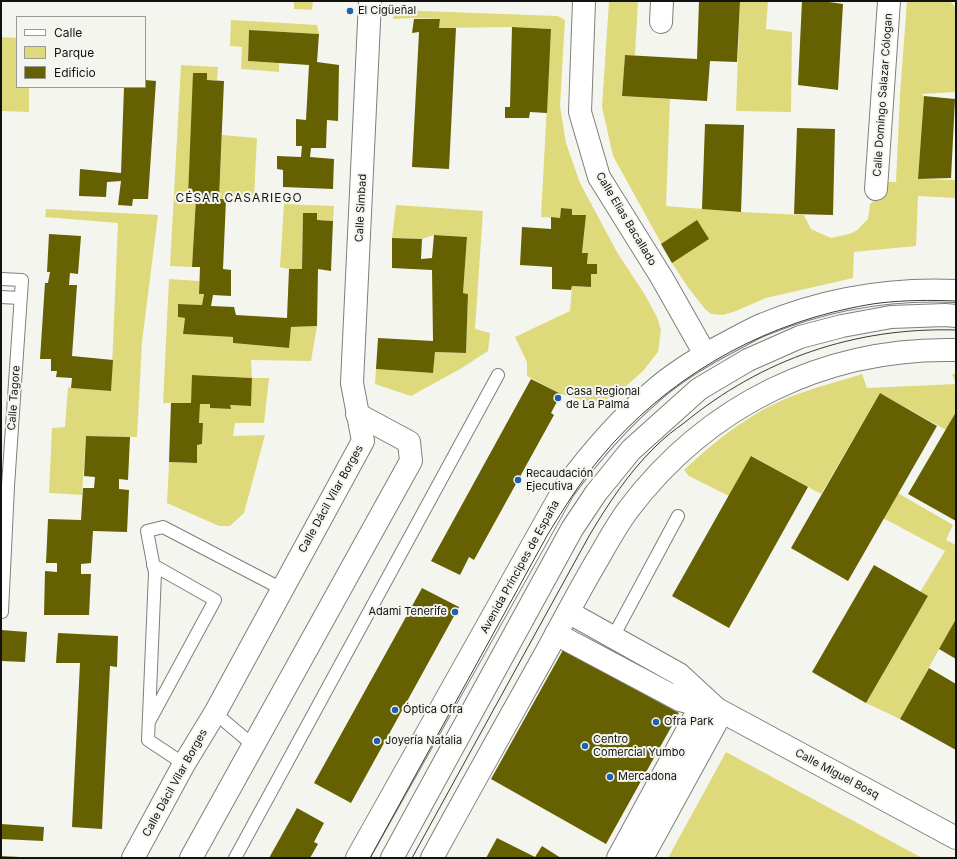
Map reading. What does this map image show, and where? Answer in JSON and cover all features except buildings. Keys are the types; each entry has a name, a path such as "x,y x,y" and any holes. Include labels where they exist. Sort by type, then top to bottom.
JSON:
{"street":[{"name":"Calle Simbad","path":"357,414 352,383 370,1"},
{"name":"Calle Elias Bacallado","path":"584,1 580,112 599,177 662,278 705,354"},
{"name":"Calle Domingo Salazar Cólogan","path":"876,189 889,1"},
{"name":"Avenida Príncipes de España","path":"357,858 564,489 608,434 651,392 705,354 764,324 835,301 880,293 928,290 956,291"},
{"path":"392,858 572,529 596,492 631,450 699,389 748,360 800,337 842,326 891,317 956,316"},
{"path":"432,858 611,536 627,511 648,485 693,441 734,410 800,376 837,364 886,354 942,349 956,350"},
{"name":"Calle Dácil Vilar Borges","path":"133,858 184,764 215,713 363,441 357,414"},
{"path":"191,858 412,461 409,442 357,414"},
{"name":"Calle Miguel Bosq","path":"568,612 679,674 712,706 956,838"},
{"name":"Calle Miguel Bosq","path":"556,634 680,700 712,706"},
{"path":"618,858 712,706"},
{"path":"642,858 712,706"}],"lane":[{"name":"Calle Tagore","path":"1,279 22,280 4,486 2,612"},
{"path":"1,296 20,298"},
{"path":"235,858 498,375"},
{"path":"614,637 678,516"},
{"path":"184,764 148,740 154,573 147,531 163,527 282,589"},
{"path":"148,722 215,600 153,565"},
{"path":"215,713 254,746"}],"green space":[{"path":"294,1 313,1 312,10 294,9"},
{"path":"609,1 638,1 635,55 625,55 622,96 670,99 666,206 804,215 811,229 831,238 856,231 868,219 870,204 882,194 883,182 896,182 900,95 907,1 950,1 956,8 956,92 922,94 924,96 918,179 956,180 956,198 918,196 916,246 854,252 853,278 766,298 723,315 711,314 705,309 687,286 672,263 613,156 602,107"},
{"path":"740,1 768,1 766,29 792,32 791,112 736,111"},
{"path":"395,10 558,16 565,20 560,106 566,143 580,183 617,252 645,295 657,317 661,330 658,352 643,371 625,387 606,400 589,402 561,394 527,376 527,362 515,337 570,311 572,286 590,287 591,274 597,274 597,264 587,264 588,253 582,253 586,215 572,215 572,209 561,208 560,218 541,217 551,29 512,27 439,28 440,19 393,19"},
{"path":"231,20 317,25 319,34 249,30 248,61 279,63 279,72 241,69 242,47 230,46"},
{"path":"1,37 16,38 16,88 29,88 29,112 2,111"},
{"path":"181,65 218,67 217,80 207,80 207,73 193,73 196,198 192,267 170,266"},
{"path":"222,135 257,138 254,198 243,197 219,199"},
{"path":"284,204 334,206 333,221 317,220 317,213 303,213 302,269 280,267"},
{"path":"396,205 483,211 475,329 490,333 488,351 460,369 411,396 375,384 376,369 433,373 435,352 466,353 468,294 463,293 467,237 434,235 422,239 392,238"},
{"path":"46,209 158,215 142,342 137,437 86,436 82,495 49,493 52,428 65,427 68,387 111,391 118,223 45,217"},
{"path":"169,279 199,281 199,293 204,294 202,305 178,304 178,317 185,318 183,334 233,337 233,343 289,348 291,327 317,326 311,361 251,360 252,378 193,375 191,403 163,403"},
{"path":"862,374 867,388 956,384 956,412 946,430 880,393 821,494 752,456 729,496 689,476 684,470 723,436 752,416 782,400"},
{"path":"952,374 956,374 956,384"},
{"path":"252,378 269,378 264,423 235,423 233,436 265,435 244,513 230,526 219,526 167,503 169,462 197,463 197,445 202,444 203,423 199,423 200,404 210,404 210,408 230,409 230,405 251,406"},
{"path":"898,493 953,525 946,540 956,545 956,619 900,719 866,703 928,596 920,592 945,551 883,518"},
{"path":"726,752 922,858 668,858"}],"tram line":[{"path":"370,858 548,534 601,457 653,404 682,382 713,362 746,344 780,329 815,317 851,308 889,302 928,300 956,301"},
{"path":"412,858 589,536 620,489 646,456 662,440 714,401 745,381 811,351 846,341 882,334 956,330"}],"place":[{"name":"El Cigüeñal","path":"350,11"},
{"name":"Casa Regional de La Palma","path":"558,398"},
{"name":"Recaudación Ejecutiva","path":"518,480"},
{"name":"Adami Tenerife","path":"455,612"},
{"name":"Óptica Ofra","path":"395,710"},
{"name":"Ofra Park","path":"656,722"},
{"name":"Joyería Natalia","path":"377,741"},
{"name":"Centro Comercial Yumbo","path":"585,746"},
{"name":"Mercadona","path":"610,777"}],"district":[{"name":"CÉSAR CASARIEGO","path":"239,198"}]}
